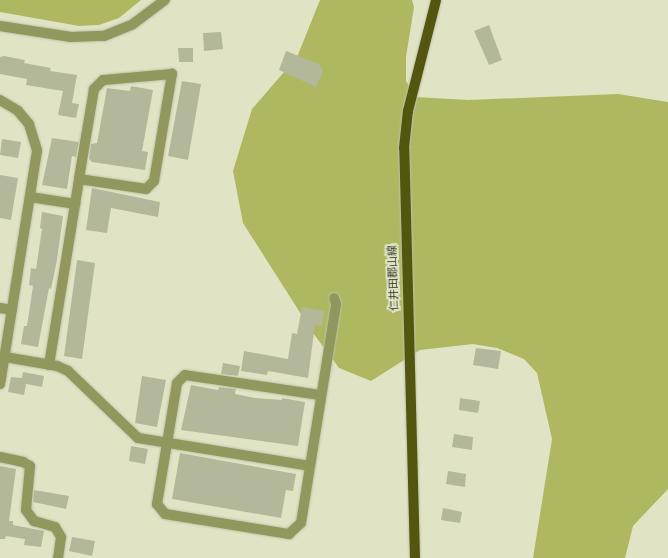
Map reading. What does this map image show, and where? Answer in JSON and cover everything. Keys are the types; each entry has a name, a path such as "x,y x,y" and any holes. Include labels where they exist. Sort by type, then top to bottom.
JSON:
{"main road":[{"name":"仁井田郡山線","path":"415,558 404,217 404,148 408,111 436,0"}],"street":[{"path":"0,26 71,36 104,36 132,24 165,0"},
{"path":"49,365 79,179 94,90 103,80 172,74 154,181 146,189 79,179"},
{"path":"0,100 18,111 34,135 37,155 0,384"},
{"path":"30,197 75,204"},
{"path":"320,395 188,374 176,383 168,444 157,504 165,514 288,534 301,523 320,395 336,304 334,298"},
{"path":"0,308 12,310"},
{"path":"5,357 49,365 68,371 136,437 168,444 310,466"},
{"path":"0,457 23,462 30,466 26,510 34,521 55,527 61,537 58,558"}],"green space":[{"path":"0,0 141,0 119,18 99,25 79,26 0,12"},
{"path":"320,0 412,0 414,7 406,57 406,81 416,97 468,100 618,94 668,102 668,489 633,526 625,558 533,558 552,439 537,373 524,359 497,348 473,344 420,350 371,381 339,368 313,333 243,223 233,171 252,109 297,57"}],"building":[{"path":"489,25 502,60 489,65 474,31"},
{"path":"221,32 223,49 204,51 203,33"},
{"path":"178,48 193,48 193,62 179,62"},
{"path":"286,51 319,64 323,71 316,87 279,70"},
{"path":"4,56 25,60 24,63 51,68 50,71 77,75 72,103 79,104 76,118 58,115 63,91 26,85 27,79 0,74 0,57"},
{"path":"182,81 201,84 188,160 168,156"},
{"path":"131,86 153,90 142,151 148,152 145,170 92,162 89,159 91,144 97,143 107,88 130,91"},
{"path":"52,138 79,142 76,157 72,156 67,189 42,185"},
{"path":"2,139 21,142 18,158 0,155"},
{"path":"0,175 18,178 11,220 0,218"},
{"path":"92,188 160,202 158,217 111,208 107,233 86,230"},
{"path":"42,212 63,216 57,260 51,289 49,288 38,347 21,344 24,326 27,326 33,286 29,285 31,268 36,269 42,229 40,228"},
{"path":"77,260 95,263 82,359 64,356"},
{"path":"302,307 324,311 322,326 315,325 308,378 268,371 267,375 241,371 244,351 288,359 292,333 297,334"},
{"path":"476,348 501,351 498,369 473,365"},
{"path":"223,363 240,366 238,376 221,374"},
{"path":"23,372 44,376 42,387 26,384 24,395 8,392 11,377 22,378"},
{"path":"142,376 166,380 157,427 135,423"},
{"path":"191,385 218,390 219,387 236,389 235,394 255,398 282,400 282,398 305,402 298,446 181,430"},
{"path":"460,398 480,401 478,413 459,410"},
{"path":"454,434 473,437 472,450 452,447"},
{"path":"131,446 148,449 145,464 129,461"},
{"path":"180,453 296,474 293,491 286,490 281,518 172,499"},
{"path":"0,466 16,469 9,521 13,521 13,525 44,531 41,547 24,545 25,539 6,536 5,539 0,539"},
{"path":"448,471 466,474 465,487 446,484"},
{"path":"34,490 69,496 66,509 33,502"},
{"path":"443,508 462,512 460,523 441,520"},
{"path":"72,537 95,541 92,556 69,551"}]}
